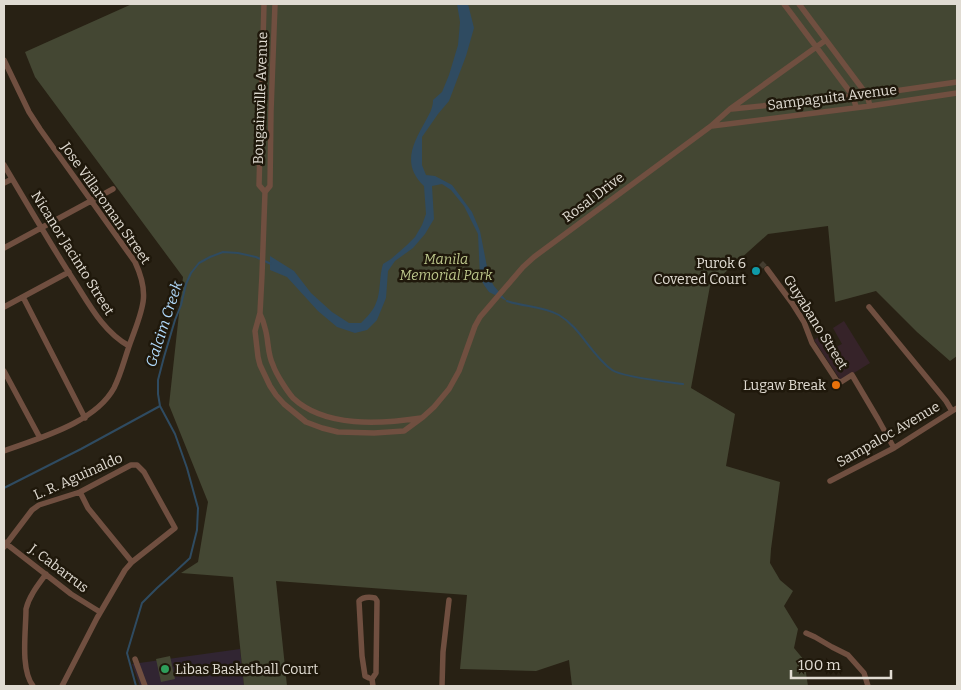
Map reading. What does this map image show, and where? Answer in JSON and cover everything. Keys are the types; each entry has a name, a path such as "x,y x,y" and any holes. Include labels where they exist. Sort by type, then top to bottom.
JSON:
{"street":[{"name":"Bougainville Avenue","path":"264,4 259,185 265,192"},
{"name":"Bougainville Avenue","path":"260,313 265,192 270,186 275,4"},
{"path":"784,4 853,96 856,107"},
{"path":"799,4 867,95 870,106"},
{"name":"Rosal Drive","path":"260,313 255,332 260,365 270,386 284,404 306,422 338,432 374,433 404,431 434,408 449,389 459,371 480,317 523,267 730,110 826,40"},
{"name":"Jose Villaroman Street","path":"4,60 29,112 40,129 135,262 145,290 143,306 124,366 113,390 101,405 85,418 40,438 4,451"},
{"name":"Sampaguita Avenue","path":"730,110 867,95 957,82"},
{"name":"Sampaguita Avenue","path":"711,126 957,93"},
{"name":"Nicanor Jacinto Street","path":"4,165 41,228 102,324 117,340 129,346"},
{"path":"4,183 12,179"},
{"path":"4,248 113,189"},
{"name":"Guyabano Street","path":"767,269 804,322 812,343 837,381 840,382 852,376 894,448"},
{"path":"4,307 69,272"},
{"path":"23,297 85,418"},
{"path":"869,307 955,410"},
{"path":"260,313 266,329 268,350 275,371 293,397 311,410 338,420 372,422 423,418"},
{"path":"4,371 40,438"},
{"name":"Sampaloc Avenue","path":"830,481 894,448 955,410"},
{"name":"L. R. Aguinaldo","path":"5,544 32,510 39,505 80,492 137,464 144,472 175,528 132,562"},
{"path":"62,686 100,612 124,570 132,562 88,508 80,492"},
{"name":"J. Cabarrus","path":"5,544 71,594 100,612"},
{"path":"33,686 28,679 25,666 26,609 27,603 46,574"},
{"path":"372,678 364,676 359,601 368,598 375,598 377,600 376,673 372,678 373,686"},
{"path":"442,686 443,652 449,600"},
{"path":"806,633 848,655 864,673 868,686"},
{"path":"135,659 145,686"}],"shaded area":[{"path":"844,321 870,363 841,381 814,340 826,332 836,347 842,344 833,328"},
{"path":"240,649 244,686 140,686 132,664"}],"green space":[{"name":"Manila Memorial Park","path":"132,4 957,4 957,356 950,361 917,332 876,291 835,302 828,226 768,234 710,286 691,388 735,414 726,466 780,482 770,563 780,580 793,591 784,606 798,629 794,648 804,660 808,686 572,686 569,660 536,671 460,669 467,595 276,581 287,686 244,686 233,577 181,573 198,562 208,502 169,405 183,277 35,77 25,52"},
{"name":"Libas Basketball Court","path":"170,656 175,679 161,682 156,659"}],"water":[{"path":"457,4 468,4 474,28 466,56 449,101 422,137 422,165 426,175 435,176 452,185 472,212 480,231 489,277 507,301 489,292 484,285 480,277 478,234 464,206 451,190 442,184 432,186 434,219 425,234 413,248 395,261 388,271 386,298 377,320 367,330 355,333 337,327 318,311 287,277 270,270 270,256 294,271 311,293 332,312 349,323 361,323 372,311 378,299 383,264 415,237 426,214 424,186 413,170 411,155 416,139 432,109 433,100 442,92 449,75 458,45 460,22"}],"waterway":[{"name":"Galcim Creek","path":"136,686 127,653 142,603 190,558 197,530 198,508 187,468 175,434 160,406 158,394 158,380 186,284 191,273 199,263 223,252 256,257 271,264"},
{"path":"507,301 547,310 567,320 598,357 617,373 683,384"},
{"name":"Galcim Creek","path":"4,488 160,406"}],"tunnel":[{"path":"761,263 767,269"}],"place":[{"name":"Purok 6 Covered Court","path":"756,271"},
{"name":"Lugaw Break","path":"836,385"},
{"name":"Libas Basketball Court","path":"165,669"}]}
